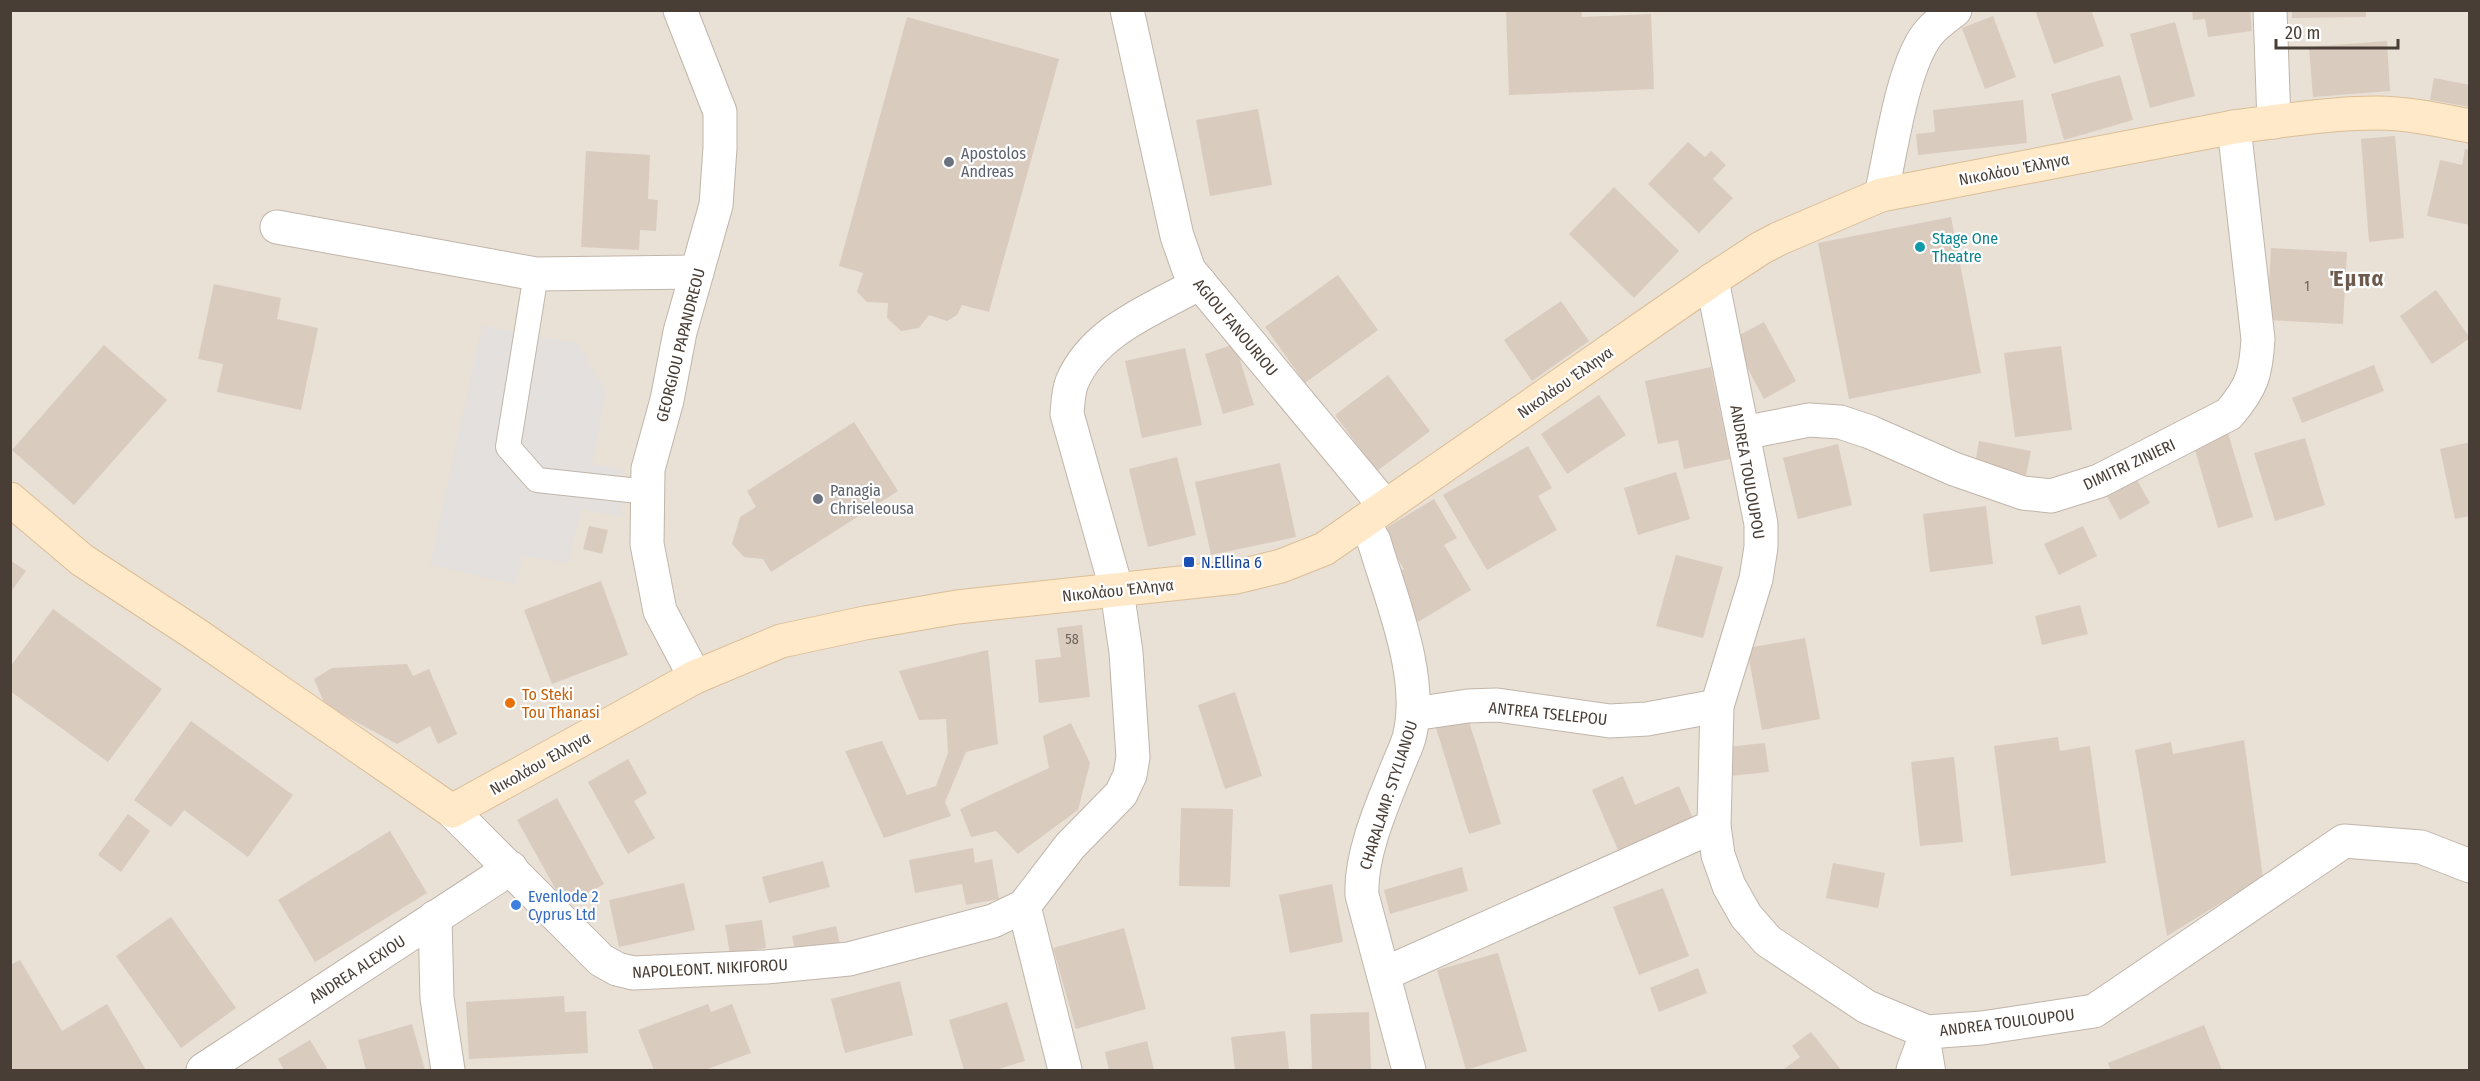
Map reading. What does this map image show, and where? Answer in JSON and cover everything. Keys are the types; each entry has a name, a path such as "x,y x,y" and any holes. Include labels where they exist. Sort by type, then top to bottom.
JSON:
{"street":[{"name":"GEORGIOU PAPANDREOU","path":"680,10 720,112 720,148 716,205 680,332 667,400 648,469 647,544 660,611 695,677"},
{"name":"AGIOU FANOURIOU","path":"1127,10 1177,236 1189,270 1374,514"},
{"path":"1881,195 1907,80 1916,55 1927,34 1955,10"},
{"path":"2270,10 2274,122"},
{"name":"Νικολάου Έλληνα","path":"452,811 695,677 781,641 866,622 957,607 1236,577 1281,566 1324,549 1761,248 1881,195 2274,122 2376,113 2427,118 2469,126"},
{"name":"DIMITRI ZINIERI","path":"1743,433 1809,420 1840,422 1870,432 1954,469 2023,493 2051,496 2099,481 2229,414 2244,396 2256,370 2258,339 2234,128"},
{"path":"277,227 536,274 697,272"},
{"name":"ANDREA TOULOUPOU","path":"1712,280 1761,525 1761,547 1756,579 1717,706 1714,826 1718,855 1729,886 1746,916 1768,941 1867,1007 1927,1032 1982,1028 2094,1011 2344,841 2421,847 2469,866"},
{"name":"NAPOLEONT. NIKIFOROU","path":"452,811 601,960 617,969 633,974 849,959 993,921 1024,906 1070,846 1121,794 1130,776 1133,757 1126,652 1117,591 1067,414 1071,384 1086,356 1110,333 1200,283"},
{"path":"10,499 82,560 194,633 452,811"},
{"name":"CHARALAMP. STYLIANOU","path":"1374,514 1374,541 1412,670 1413,714 1409,739 1366,855 1361,878 1362,895 1409,1071"},
{"name":"ANTREA TSELEPOU","path":"1413,714 1468,706 1497,705 1610,720 1647,719 1717,706"},
{"path":"1384,974 1714,826"},
{"name":"ANDREA ALEXIOU","path":"203,1071 511,868"},
{"path":"1024,906 1065,1071"},
{"path":"435,916 438,998 448,1071"},
{"path":"1913,1071 1927,1032"}],"lane":[{"path":"536,274 508,447 537,480 648,492"},
{"path":"1927,1032 1933,1071"}],"shaded area":[{"path":"11,11 2469,11 2469,1070 11,1070"},
{"path":"482,326 577,343 606,391 592,464 622,469 622,517 581,509 569,563 523,556 515,584 430,565"}],"building":[{"path":"1506,10 1581,10 1582,17 1651,14 1654,89 1509,95"},
{"path":"2035,10 2091,10 2104,46 2054,64"},
{"path":"2192,10 2250,10 2252,31 2208,37 2205,19 2193,20"},
{"path":"2292,10 2366,10 2366,17 2292,18"},
{"path":"1993,16 2016,77 1985,89 1962,28"},
{"name":"Apostolos Andreas","path":"907,17 1059,59 989,312 962,305 957,315 947,321 929,315 919,328 901,331 887,318 888,303 867,302 857,292 863,273 839,266"},
{"path":"2175,22 2195,96 2150,108 2130,34"},
{"path":"2387,41 2390,91 2313,97 2309,47"},
{"path":"2120,75 2133,120 2064,140 2051,94"},
{"path":"2434,78 2470,85 2470,107 2430,100"},
{"path":"2023,100 2027,143 1918,155 1916,134 1935,132 1933,110"},
{"path":"1258,109 1272,185 1210,196 1196,120"},
{"path":"2395,136 2404,238 2369,242 2361,139"},
{"path":"1688,142 1705,157 1711,151 1726,165 1713,179 1733,198 1699,233 1648,184"},
{"path":"2465,149 2470,150 2470,225 2427,216 2440,160 2462,165"},
{"path":"586,151 650,155 648,199 658,200 656,231 640,230 639,250 581,247"},
{"path":"1614,187 1679,251 1634,298 1569,234"},
{"path":"1951,217 1981,373 1849,399 1818,243"},
{"path":"2271,248 2347,252 2343,324 2267,320"},
{"path":"1338,275 1378,330 1305,383 1265,327"},
{"path":"214,284 281,298 277,319 318,328 301,410 217,392 223,364 198,359"},
{"path":"2436,290 2470,338 2432,364 2400,316"},
{"path":"1561,301 1589,341 1532,381 1504,340"},
{"path":"1764,322 1796,381 1764,399 1732,339"},
{"path":"1235,344 1254,405 1223,414 1205,354"},
{"path":"104,345 167,400 74,505 12,450"},
{"path":"2061,346 2072,430 2015,437 2004,353"},
{"path":"1185,348 1202,425 1142,438 1125,361"},
{"path":"2374,365 2384,391 2302,423 2292,398"},
{"path":"1711,367 1730,459 1684,469 1678,440 1658,444 1645,381"},
{"path":"1388,375 1430,431 1377,471 1335,415"},
{"path":"1599,395 1626,435 1567,474 1541,434"},
{"name":"Panagia Chriseleousa","path":"854,422 898,491 771,572 763,559 744,557 732,544 740,517 756,507 747,491"},
{"path":"2228,433 2253,517 2218,528 2193,443"},
{"path":"2305,438 2325,505 2275,521 2254,453"},
{"path":"1979,441 2031,451 2026,475 1975,464"},
{"path":"2470,442 2470,516 2455,519 2440,449"},
{"path":"1838,444 1852,505 1798,519 1783,458"},
{"path":"1528,446 1552,488 1538,496 1557,530 1487,570 1443,495"},
{"path":"1177,457 1196,535 1148,547 1129,469"},
{"path":"1280,463 1296,537 1211,555 1195,482"},
{"path":"1676,472 1690,519 1638,535 1624,488"},
{"path":"2133,473 2150,503 2120,520 2103,489"},
{"path":"1434,499 1457,538 1444,545 1471,590 1418,622 1391,577 1404,569 1381,531"},
{"path":"1986,506 1993,564 1930,572 1923,514"},
{"path":"589,526 608,530 602,554 583,549"},
{"path":"2083,526 2097,556 2059,575 2044,544"},
{"path":"1676,555 1723,567 1703,638 1656,626"},
{"path":"10,560 26,571 10,593"},
{"path":"601,581 628,655 552,684 524,610"},
{"path":"2080,605 2088,634 2042,645 2035,616"},
{"path":"53,609 162,689 108,762 10,691 10,667"},
{"path":"1082,625 1090,697 1039,703 1035,660 1061,657 1057,628"},
{"path":"1805,638 1820,719 1762,730 1747,648"},
{"path":"988,650 998,744 966,752 945,802 951,816 884,838 845,751 882,741 907,795 936,786 948,753 946,719 919,720 899,671"},
{"path":"407,664 413,676 429,669 457,734 438,744 430,726 397,744 325,705 314,679 332,668"},
{"path":"1235,692 1262,776 1225,789 1198,705"},
{"path":"1467,715 1501,824 1469,834 1435,725"},
{"path":"191,721 293,795 248,857 184,810 171,827 134,800"},
{"path":"1071,723 1090,763 1078,810 1018,854 996,831 971,837 960,809 1049,768 1043,736"},
{"path":"2058,737 2060,751 2090,746 2106,863 2011,876 1994,746"},
{"path":"2244,740 2263,877 2167,936 2135,750 2171,742 2173,754"},
{"path":"1765,743 1769,772 1730,776 1727,747"},
{"path":"1954,757 1963,842 1920,846 1911,762"},
{"path":"628,759 647,793 634,801 655,838 628,854 588,782"},
{"path":"1623,776 1635,805 1679,786 1693,818 1618,850 1592,790"},
{"path":"557,798 604,884 565,906 517,820"},
{"path":"1181,808 1233,809 1230,887 1179,886"},
{"path":"128,814 150,831 121,872 98,855"},
{"path":"390,831 427,893 315,962 278,900"},
{"path":"973,848 975,863 992,859 999,899 966,905 962,884 915,893 909,860"},
{"path":"823,861 830,887 769,903 762,877"},
{"path":"1833,863 1885,873 1878,908 1826,898"},
{"path":"1462,867 1468,891 1390,914 1384,890"},
{"path":"684,883 695,930 619,947 609,900"},
{"path":"1332,884 1343,942 1290,953 1279,895"},
{"path":"1663,888 1689,956 1639,975 1613,907"},
{"path":"171,917 236,1008 181,1048 116,956"},
{"path":"762,920 766,948 730,954 725,925"},
{"path":"836,926 840,945 796,955 792,936"},
{"path":"1124,928 1146,1009 1076,1029 1053,948"},
{"path":"1498,953 1527,1051 1466,1070 1437,970"},
{"path":"20,960 62,1031 107,1004 146,1070 10,1070 10,965"},
{"path":"1698,968 1707,993 1659,1012 1650,988"},
{"path":"900,981 913,1035 845,1053 831,999"},
{"path":"564,996 565,1012 586,1011 588,1053 469,1059 466,1002"},
{"path":"1007,1002 1025,1061 995,1070 964,1070 949,1020"},
{"path":"708,1004 711,1012 732,1004 751,1053 705,1070 654,1070 638,1030"},
{"path":"1369,1012 1371,1070 1312,1070 1310,1014"},
{"path":"412,1024 425,1070 366,1070 358,1040"},
{"path":"2204,1025 2222,1070 2111,1070 2108,1063"},
{"path":"1285,1031 1289,1070 1235,1070 1231,1037"},
{"path":"1811,1032 1841,1070 1783,1070 1800,1057 1792,1046"},
{"path":"310,1040 327,1068 324,1070 284,1070 278,1059"},
{"path":"1147,1041 1154,1070 1109,1070 1105,1052"}],"place":[{"name":"Apostolos Andreas","path":"949,162"},
{"name":"Stage One Theatre","path":"1920,247"},
{"name":"Panagia Chriseleousa","path":"818,499"},
{"name":"N.Ellina 6","path":"1189,562"},
{"name":"To Steki Tou Thanasi","path":"510,703"},
{"name":"Evenlode 2 Cyprus Ltd","path":"516,905"}],"district":[{"name":"Έμπα","path":"2357,278"}]}
